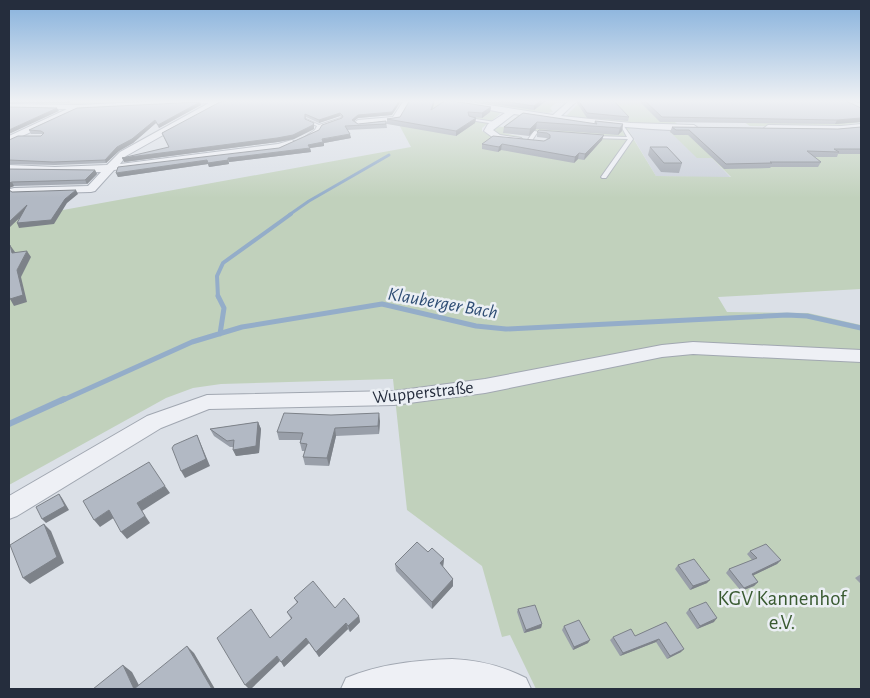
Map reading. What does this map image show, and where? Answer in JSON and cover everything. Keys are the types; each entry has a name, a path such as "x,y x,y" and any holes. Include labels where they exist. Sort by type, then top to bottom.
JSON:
{"street":[{"path":"14,191 88,190 123,154 162,133"},
{"path":"491,133 493,135 543,142"},
{"path":"9,168 70,170 112,167 280,147 296,141"},
{"name":"Wupperstraße","path":"9,508 154,422 207,402 394,398 485,386 662,351 693,348 861,356"},
{"path":"357,689 474,675 503,682 515,689"}],"lane":[{"path":"296,141 314,133"},
{"path":"529,141 536,133"},
{"path":"541,133 552,134"},
{"path":"627,133 630,138"},
{"path":"13,137 28,136"},
{"path":"590,137 630,138"},
{"path":"604,177 630,138"}],"shaded area":[{"path":"630,133 671,133 697,157 712,158 731,178 656,176"}],"green space":[{"name":"KGV Kannenhof e.V.","path":"403,133 485,133 496,139 559,149 560,136 542,133 630,133 656,176 731,177 712,158 697,158 671,133 861,133 861,289 718,297 727,312 808,313 861,325 861,689 536,689 510,635 502,637 482,566 407,510 393,379 221,384 193,388 166,398 9,485 9,213 63,210 411,147"},
{"path":"497,133 508,133 504,133 522,138 505,137"}],"building":[{"path":"44,133 140,133 117,147 105,160 53,162 9,160 9,140 18,136 41,136"},
{"path":"162,133 298,133 277,138 122,158 169,147"},
{"path":"313,133 350,134 322,139 323,142 308,145 310,148 228,158 228,160 208,163 207,160 116,173 118,167 279,148"},
{"path":"543,133 604,135 585,154 579,153 575,157 502,144 499,147 482,144 493,136 544,141 550,138 550,135"},
{"path":"692,133 861,133 861,149 834,149 839,152 807,151 821,162 726,164"},
{"path":"650,147 667,147 682,163 664,163"},
{"path":"9,169 95,170 85,180 9,183"},
{"path":"9,190 12,192 76,190 65,199 51,220 17,223 27,205 9,222"},
{"path":"9,246 12,253 27,251 17,270 23,295 10,299"},
{"path":"284,413 331,415 379,413 378,426 335,428 327,458 303,457 307,444 300,443 303,433 277,432"},
{"path":"258,422 256,446 233,450 234,440 227,441 210,429"},
{"path":"197,435 206,459 181,471 172,448 174,445"},
{"path":"149,462 165,486 137,503 145,516 121,532 109,510 94,520 83,501"},
{"path":"59,494 65,506 42,519 36,507"},
{"path":"44,524 57,557 23,578 10,545"},
{"path":"417,542 428,552 432,548 444,559 440,563 453,579 432,602 395,564"},
{"path":"766,544 781,560 752,574 758,582 744,588 729,569 757,558 750,551"},
{"path":"694,559 710,580 693,586 678,565"},
{"path":"313,581 335,608 344,598 359,616 348,626 346,623 316,652 306,638 281,662 277,656 245,685 217,638 251,609 270,638 292,618 287,612 298,602 294,598"},
{"path":"706,602 717,618 700,626 689,609"},
{"path":"535,605 542,624 526,630 518,609"},
{"path":"579,620 590,640 574,647 564,626"},
{"path":"666,622 684,649 670,656 659,639 623,653 613,637 631,629 635,636"},
{"path":"187,646 212,689 134,689"},
{"path":"123,665 134,689 93,689"}],"waterway":[{"path":"289,215 309,201 389,155"},
{"path":"218,297 217,276 223,263 291,214"},
{"path":"218,296 224,308 220,334"},
{"name":"Klauberger Bach","path":"220,334 242,327 382,304 476,326 506,329 787,315 807,316 861,328"},
{"name":"Klauberger Bach","path":"61,401 192,342 220,334"},
{"name":"Klauberger Bach","path":"9,424 64,399"}]}
